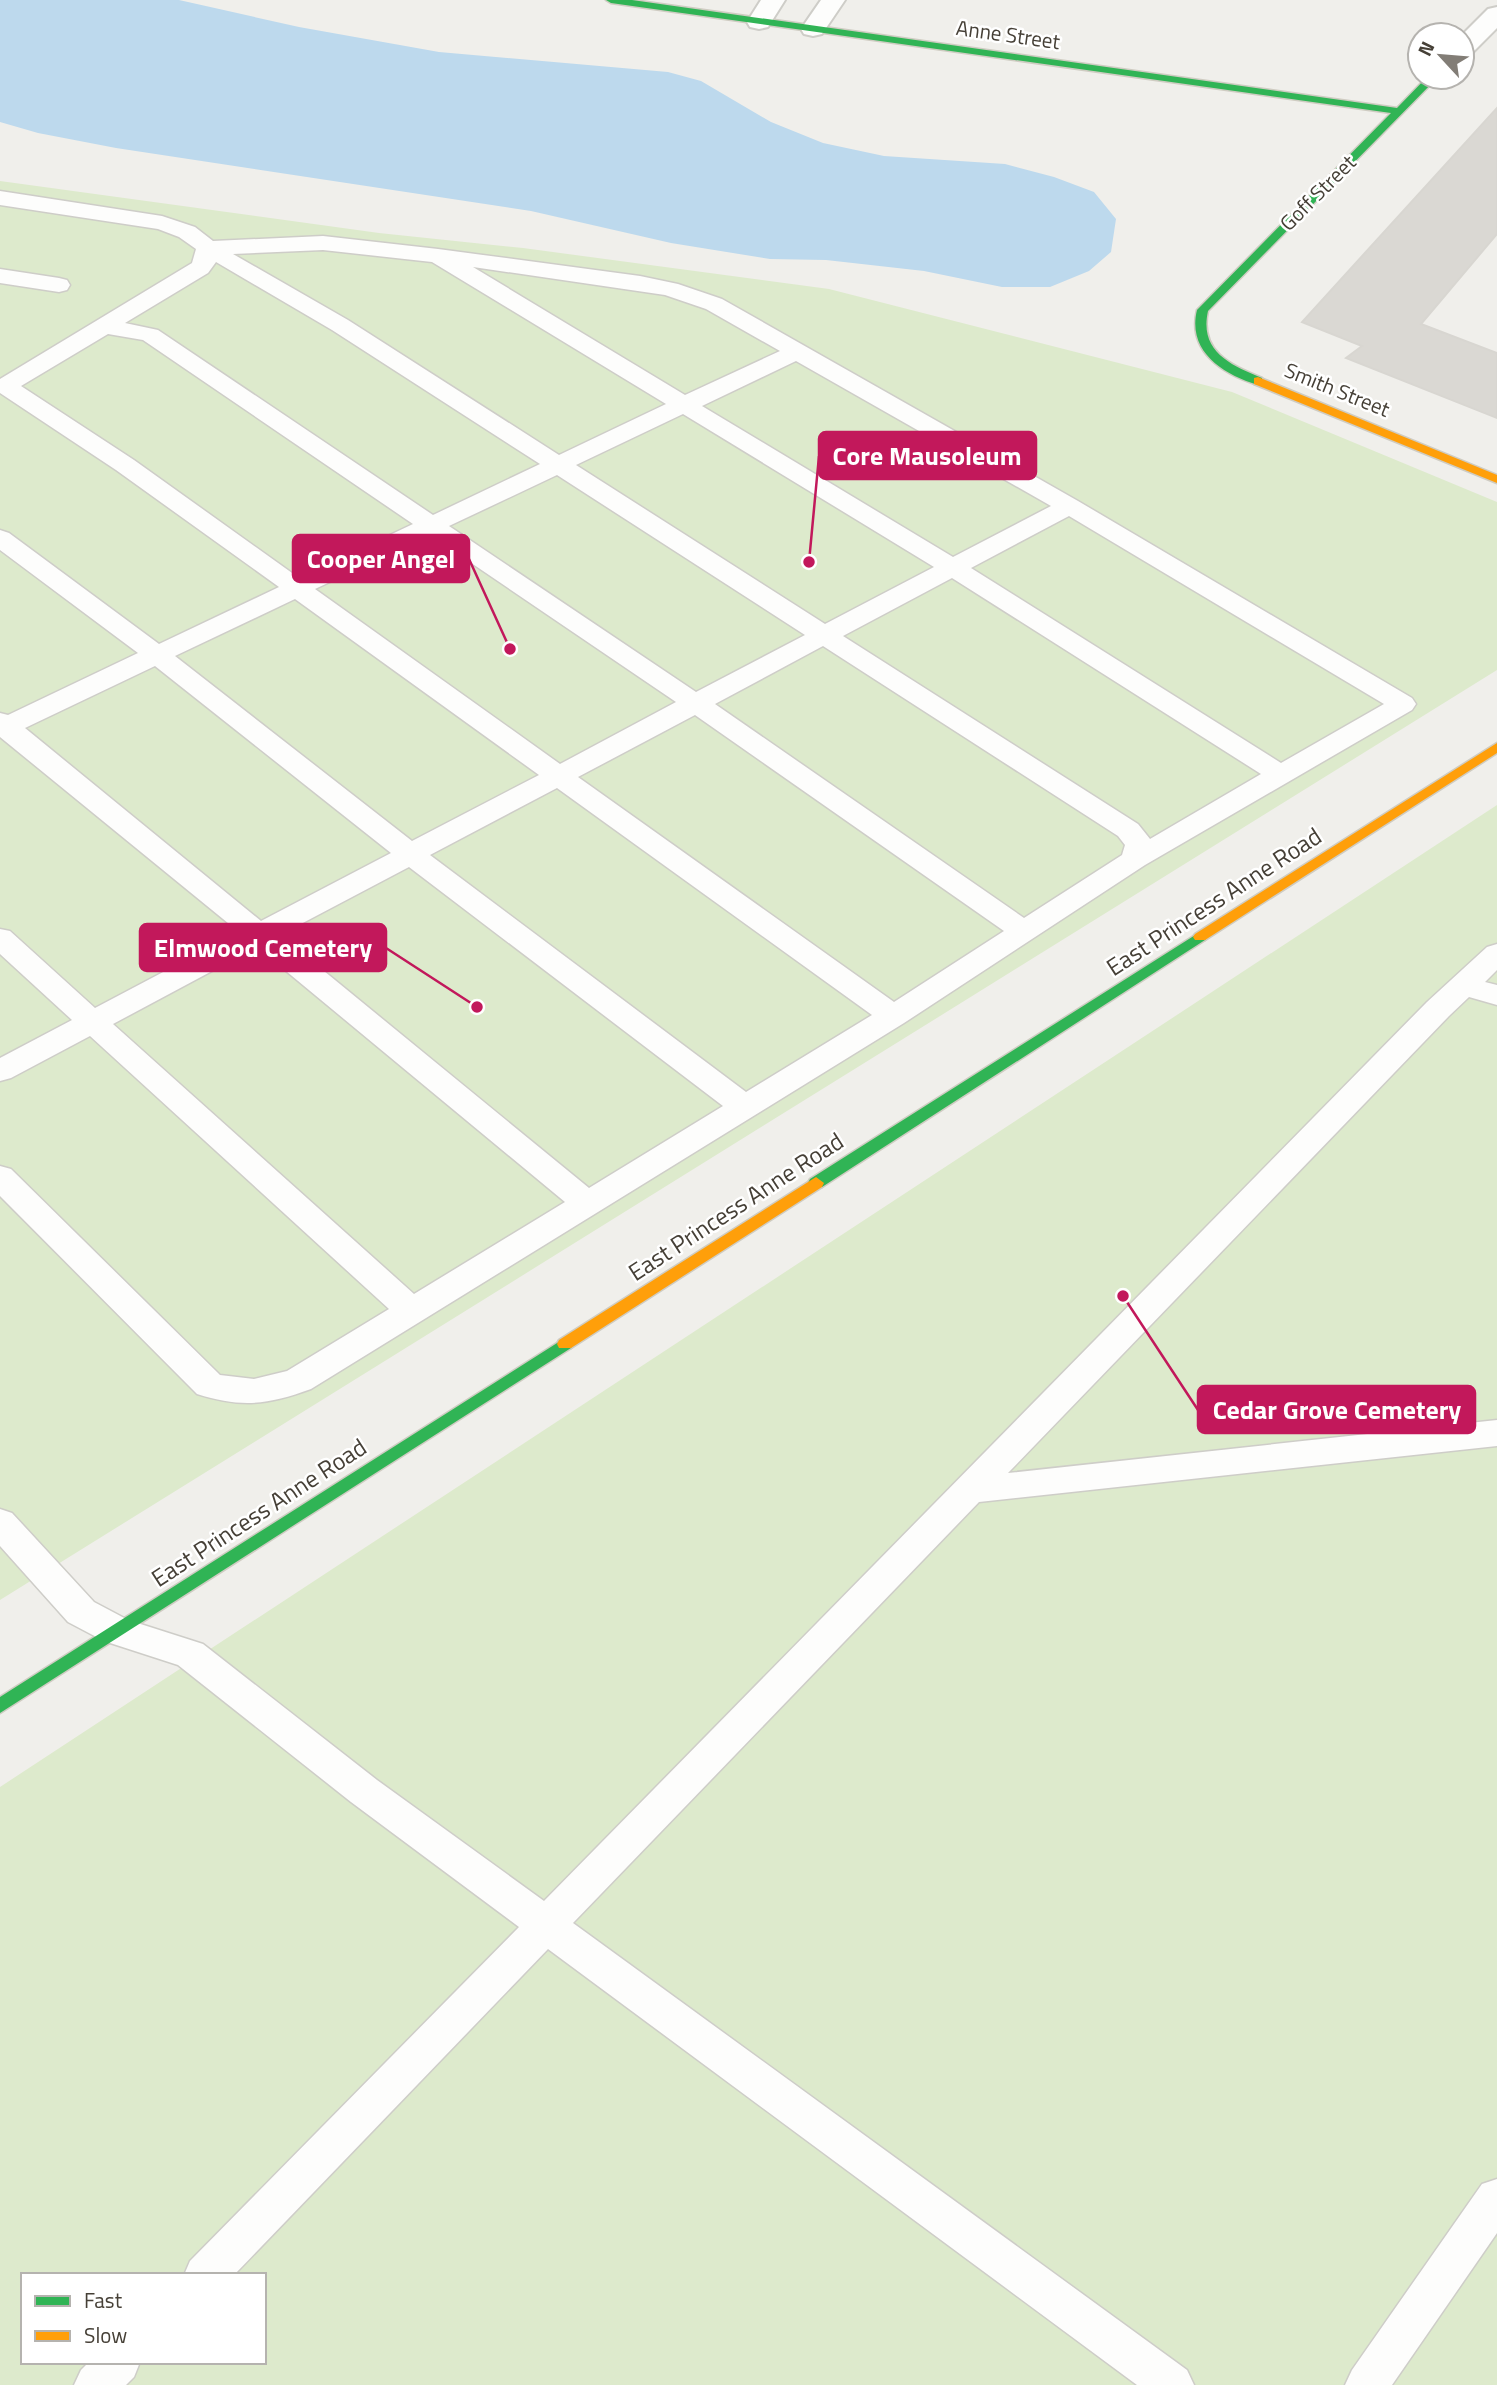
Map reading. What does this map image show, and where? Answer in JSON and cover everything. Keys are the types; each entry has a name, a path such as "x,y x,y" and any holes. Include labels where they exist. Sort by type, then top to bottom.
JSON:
{"street":[{"name":"Anne Street","path":"611,0 1399,111"},
{"path":"759,22 773,0"},
{"path":"813,29 833,0"},
{"path":"1476,35 1497,14"},
{"name":"Goff Street","path":"1203,310 1419,91"},
{"name":"Smith Street","path":"1203,310 1198,332 1207,351 1227,368 1497,479"},
{"name":"East Princess Anne Road","path":"0,1706 1497,747"}],"lane":[{"path":"0,198 162,223 200,239 207,248 340,325 1128,830 1139,844 1135,859"},
{"path":"0,1177 209,1385 243,1393 272,1391 299,1380 746,1107 1025,932 1135,859 1402,704 1069,506 714,304 670,289 567,271 323,243 207,248"},
{"path":"207,248 206,260 200,268 105,326 2,383 125,465 893,1016"},
{"path":"438,256 681,406 952,567 1280,774"},
{"path":"0,276 59,285"},
{"path":"105,326 150,335 695,703 1025,932"},
{"path":"588,1204 2,725 798,351"},
{"path":"0,1071 1069,506"},
{"path":"0,538 156,654 409,853 746,1107"},
{"path":"0,938 412,1311"},
{"path":"207,2273 1438,1009 1497,954"},
{"path":"1464,986 1497,995"},
{"path":"971,1490 1497,1433"},
{"path":"0,1523 81,1612 117,1631 190,1654 364,1791 546,1927 1172,2385"},
{"path":"1367,2385 1497,2198"},
{"path":"96,2385 117,2364"}],"green space":[{"path":"0,181 379,233 523,248 829,289 1232,392 1497,502 1497,670 0,1600"},
{"path":"1497,805 1497,2385 0,2385 0,1787"}],"water":[{"path":"0,0 179,0 299,27 439,52 668,72 701,81 771,122 823,143 884,156 1005,164 1054,177 1094,192 1116,219 1111,252 1089,271 1050,287 1002,287 924,271 826,260 770,259 671,243 531,211 116,148 38,133 0,122"}],"building":[{"path":"1497,108 1497,234 1421,324 1497,353 1497,418 1346,358 1362,346 1302,322"}],"traffic: fast":[{"path":"611,0 1399,111"},
{"path":"1258,381 1224,364 1206,346 1201,336 1203,310 1419,91"},
{"path":"816,1183 1200,937"},
{"path":"0,1706 565,1344"}],"traffic: slow":[{"path":"1258,381 1497,479"},
{"path":"1200,937 1497,747"},
{"path":"565,1344 816,1183"}],"place":[{"name":"Core Mausoleum","path":"809,562"},
{"name":"Cooper Angel","path":"510,649"},
{"name":"Elmwood Cemetery","path":"477,1007"},
{"name":"Cedar Grove Cemetery","path":"1123,1296"}]}
